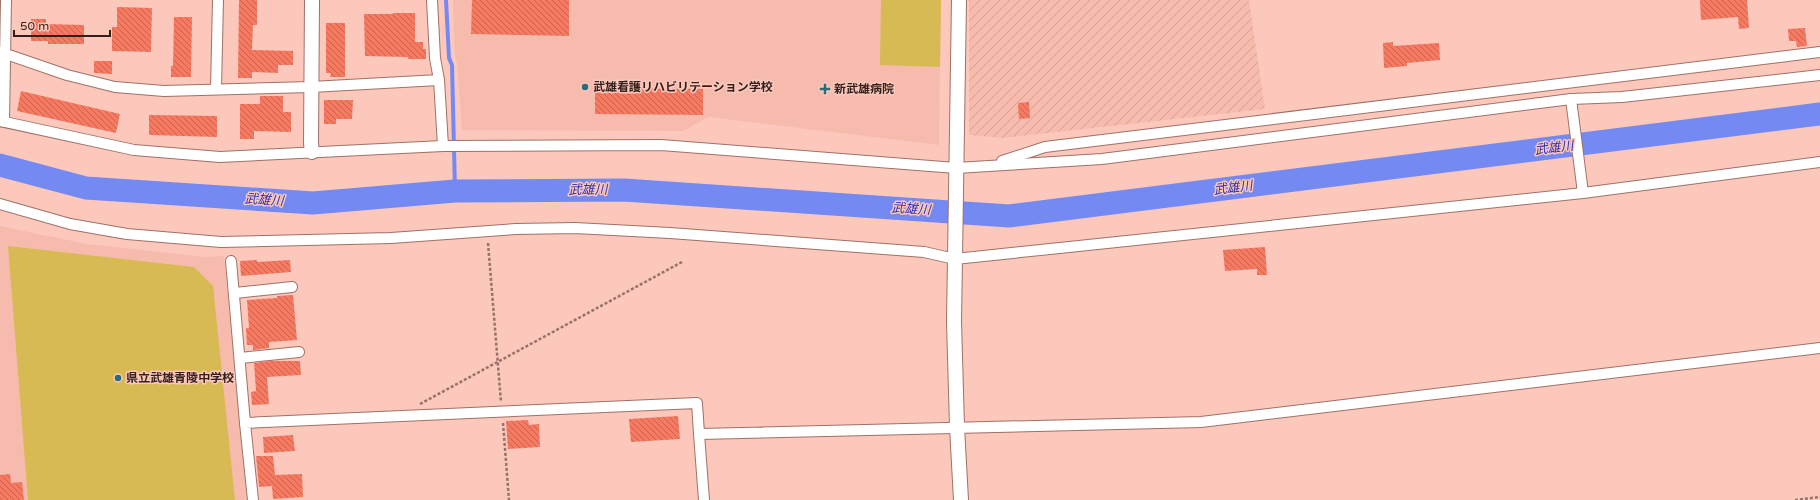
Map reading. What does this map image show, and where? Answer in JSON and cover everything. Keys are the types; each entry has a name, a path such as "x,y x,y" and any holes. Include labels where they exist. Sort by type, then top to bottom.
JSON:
{"street":[{"path":"6,0 3,53 2,121 134,150 220,157 443,146 661,145 956,170 988,166 1102,159 1571,99 1622,97 1820,75"},
{"path":"216,89 218,0"},
{"path":"312,0 312,152"},
{"path":"432,0 435,58 439,80 443,146"},
{"path":"959,0 954,321 961,500"},
{"path":"988,166 1045,147 1820,52"},
{"path":"3,53 67,74 115,87 164,91 311,87 439,80"},
{"path":"1571,99 1583,193"},
{"path":"0,204 70,224 127,234 221,242 390,238 516,229 575,228 670,233 908,251 955,257 1583,193 1820,162"},
{"path":"230,261 235,293 245,423 253,500"},
{"path":"235,293 292,287"},
{"path":"699,434 1202,422 1820,348"},
{"path":"240,358 299,352"},
{"path":"245,423 697,403 704,500"}],"path":[{"path":"488,243 509,500"},
{"path":"419,405 682,262"},
{"path":"1795,500 1820,497"}],"shaded area":[{"path":"453,0 941,0 939,145 709,117 683,131 462,130 457,63 455,56"},
{"path":"881,0 941,0 940,67 880,65"},
{"path":"969,0 1249,0 1265,109 1003,138 969,135"},
{"name":"県立武雄青陵中学校","path":"0,226 87,244 206,257 224,256 247,500 0,500"},
{"name":"県立武雄青陵中学校","path":"8,246 194,267 213,286 235,500 28,500"}],"building":[{"path":"239,0 257,0 257,25 253,25 252,50 293,51 293,65 278,65 278,73 252,72 252,78 238,78"},
{"path":"472,0 569,0 569,36 471,34"},
{"path":"1700,0 1747,0 1749,28 1739,29 1738,17 1701,20"},
{"path":"117,7 152,8 151,52 112,51 112,27 117,27"},
{"path":"415,13 415,42 423,42 423,49 426,49 426,59 365,56 364,14"},
{"path":"174,17 192,17 191,77 171,77 171,66 173,66"},
{"path":"31,19 46,19 46,24 84,25 84,44 48,44 48,41 31,41"},
{"path":"326,23 345,23 345,77 330,77 331,73 326,73"},
{"path":"1805,28 1807,46 1797,47 1796,41 1789,41 1788,29"},
{"path":"1393,42 1393,46 1439,43 1440,60 1407,63 1407,66 1384,68 1383,43"},
{"path":"94,61 112,61 112,74 94,73"},
{"path":"595,88 703,89 703,115 595,114"},
{"path":"21,91 120,114 116,133 17,111"},
{"path":"260,96 283,96 283,112 291,112 291,132 254,131 254,139 240,139 240,104 260,104"},
{"path":"324,100 353,100 352,119 336,119 336,124 324,124"},
{"path":"1029,102 1030,118 1019,119 1018,103"},
{"path":"149,115 217,116 217,137 149,135"},
{"path":"1265,247 1267,275 1257,275 1257,269 1225,271 1223,250"},
{"path":"257,260 257,262 290,260 291,272 241,276 240,261"},
{"path":"293,295 297,340 269,342 269,348 253,350 253,345 247,345 246,328 249,328 247,300 277,298 277,296"},
{"path":"270,361 300,361 301,375 267,377 269,404 252,405 251,392 256,391 254,363"},
{"path":"678,416 680,439 631,442 629,419"},
{"path":"528,420 529,425 539,424 540,447 508,449 506,421"},
{"path":"293,435 295,451 264,453 263,437"},
{"path":"256,456 273,456 275,475 302,474 303,497 273,499 272,486 259,487"},
{"path":"10,474 11,483 22,482 24,500 0,500 0,475"}],"waterway":[{"path":"446,0 449,58 452,65 455,191"},
{"name":"武雄川","path":"0,165 86,188 313,203 455,191 624,190 1009,216 1820,114"}],"place":[{"name":"武雄看護リハビリテーション学校","path":"585,87"},
{"name":"新武雄病院","path":"825,89"},
{"name":"県立武雄青陵中学校","path":"118,378"}]}
